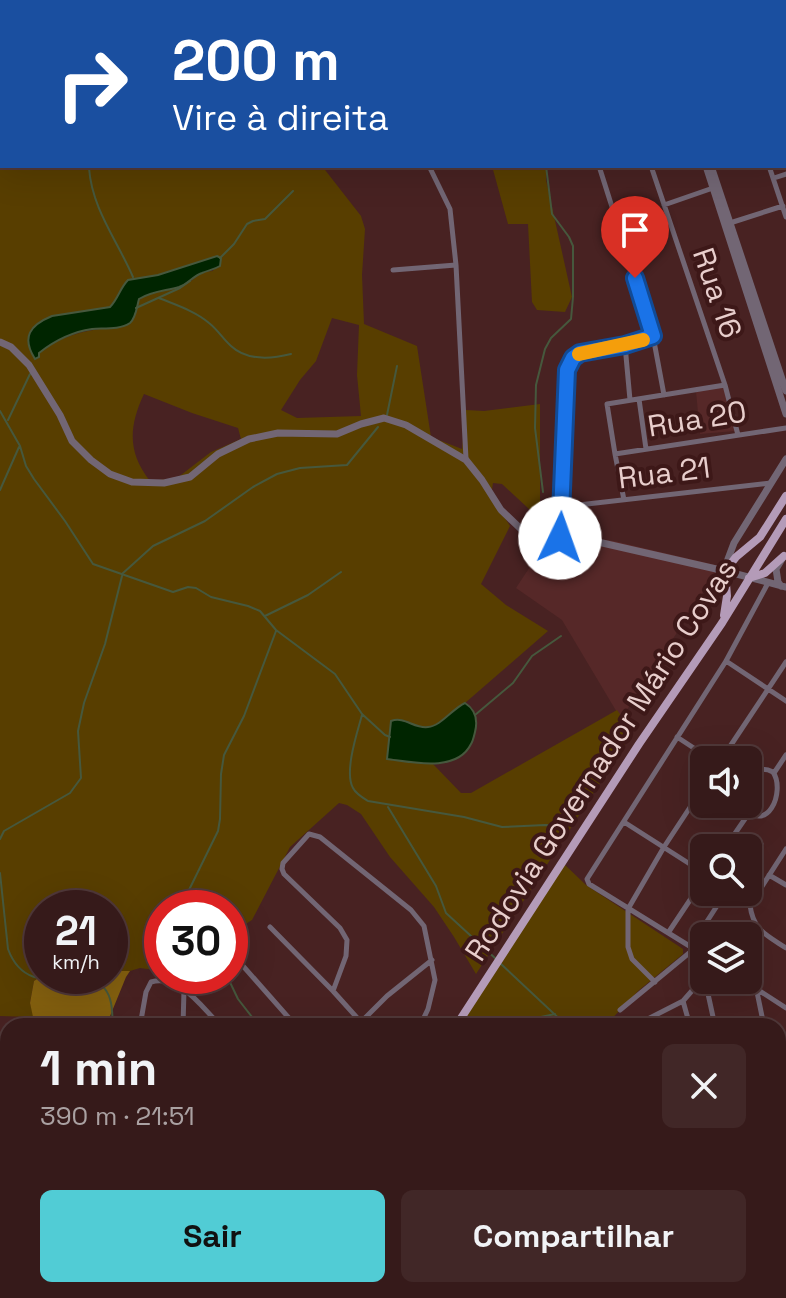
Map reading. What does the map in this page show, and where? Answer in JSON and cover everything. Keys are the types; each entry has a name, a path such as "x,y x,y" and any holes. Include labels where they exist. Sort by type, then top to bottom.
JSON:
{"main road":[{"path":"722,623 727,596 725,571 760,537 786,496"},
{"name":"Rodovia Governador Mário Covas","path":"461,1018 639,744 722,623 786,520"},
{"path":"749,578 765,573 785,555"}],"street":[{"path":"430,168 450,209 456,265 466,460"},
{"path":"600,168 653,336 664,395"},
{"name":"Rua 16","path":"652,168 725,385 738,435"},
{"path":"709,168 713,188 728,223"},
{"path":"710,168 784,390 786,414"},
{"path":"770,168 786,217"},
{"path":"774,178 786,174"},
{"path":"664,205 713,188"},
{"path":"728,223 783,206"},
{"path":"393,270 456,265"},
{"path":"560,538 567,370 573,358 580,353 625,345 653,336"},
{"path":"0,342 11,347 29,365 72,441 110,474 132,482 164,483 190,477 218,454 249,439 278,433 337,434 384,418 406,425 466,460 501,510 522,530 539,537 598,542 784,587"},
{"path":"625,345 630,400"},
{"path":"624,500 607,404 725,385"},
{"path":"639,399 646,449"},
{"name":"Rua 20","path":"615,454 786,428"},
{"path":"725,571 730,551 786,459"},
{"name":"Rua 21","path":"561,507 772,483"},
{"path":"737,540 749,547"},
{"path":"690,946 587,881 588,876 726,661 785,555"},
{"path":"776,569 778,582 784,587"},
{"path":"726,661 786,701"},
{"path":"730,746 786,662"},
{"path":"677,737 691,746"},
{"path":"774,773 786,755"},
{"path":"762,769 774,773 785,790"},
{"path":"762,815 780,806"},
{"path":"655,982 632,959 628,947 628,909 690,807"},
{"path":"624,822 690,866"},
{"path":"333,991 346,956 347,940 340,928 282,869 283,863 306,835 313,833 411,910 424,926 435,980 424,1018"},
{"path":"762,886 786,849"},
{"path":"769,875 786,885"},
{"path":"668,933 690,898"},
{"path":"270,927 333,991 354,1018"},
{"path":"762,932 786,948"},
{"path":"620,1010 690,949"},
{"path":"363,1018 432,960"},
{"path":"248,972 289,1018"},
{"path":"650,1018 683,1001 690,993"},
{"path":"762,993 786,1008"},
{"path":"141,1018 146,994"},
{"path":"183,1018 184,994"},
{"path":"189,994 213,1018"},
{"path":"708,994 713,1018"},
{"path":"758,994 762,1018"},
{"path":"683,1001 688,1018"}],"shaded area":[{"path":"0,168 324,168 361,216 365,229 362,275 364,324 417,346 431,437 462,449 466,410 484,411 540,404 540,509 529,509 502,484 493,483 491,496 510,526 481,584 506,605 548,631 435,725 424,728 404,721 391,721 387,758 433,764 461,793 471,793 617,710 633,732 476,974 434,907 390,857 361,814 339,803 290,847 248,923 248,890 144,890 144,969 128,971 128,890 24,890 24,994 32,994 30,1003 34,1017 0,1016","holes":["217,256 213,271 203,272 191,281 144,296 110,328 63,339 46,347 35,358 52,316 110,307 128,280 158,275","332,318 359,325 357,375 361,416 297,418 281,410 316,361","144,394 238,428 241,439 211,452 177,478 150,481 137,460 133,439 135,417"]},
{"path":"493,168 546,168 572,297 565,312 537,310 532,302 528,224 508,224"},
{"path":"217,256 221,258 220,266 199,274 179,287 139,299 130,323 70,335 39,353 35,359 28,338 38,323 52,316 110,307 128,280 158,275"},
{"path":"725,387 735,431 700,434 696,391"},
{"path":"586,537 720,566 621,719 562,620 516,588 549,538"},
{"path":"465,703 474,712 476,723 472,741 464,753 455,759 433,764 387,759 391,721 433,726"},
{"path":"564,864 586,885 683,949 683,954 638,991 613,1018 463,1018"},
{"path":"32,994 119,994 109,1018 33,1018"}],"waterway":[{"path":"89,168 100,211 133,277"},
{"path":"543,492 535,428 536,385 545,349 551,338 571,319 573,297 573,246 552,214 546,168"},
{"path":"220,258 247,224 265,219 293,191"},
{"path":"136,308 190,281"},
{"path":"159,298 204,319 231,346 244,354 267,358 291,354"},
{"path":"387,415 397,366"},
{"path":"8,420 30,374"},
{"path":"0,411 20,446 26,466 93,564 173,592 196,588 211,597 260,611 276,630 335,674 362,714 390,737"},
{"path":"122,574 153,546 205,521 277,474 300,468 347,465 378,427"},
{"path":"0,490 19,447"},
{"path":"265,616 308,595 341,572"},
{"path":"0,839 4,831 70,793 81,778 78,731 122,576"},
{"path":"189,890 218,831 224,755 244,716 276,631"},
{"path":"475,715 513,683 532,656 561,636"},
{"path":"362,715 350,772 354,790 368,801 464,817 502,827 564,826"},
{"path":"388,807 436,886 446,913 496,959"},
{"path":"0,873 8,949 17,965 29,975 42,979 96,982 109,997 113,1018"},
{"path":"501,964 558,1018"},
{"path":"236,994 253,1018"},
{"path":"536,1018 555,1014"}],"slow traffic":[{"path":"579,354 643,340"}],"route":[{"path":"560,538 567,370 573,358 580,353 625,345 653,336 635,278"}]}
